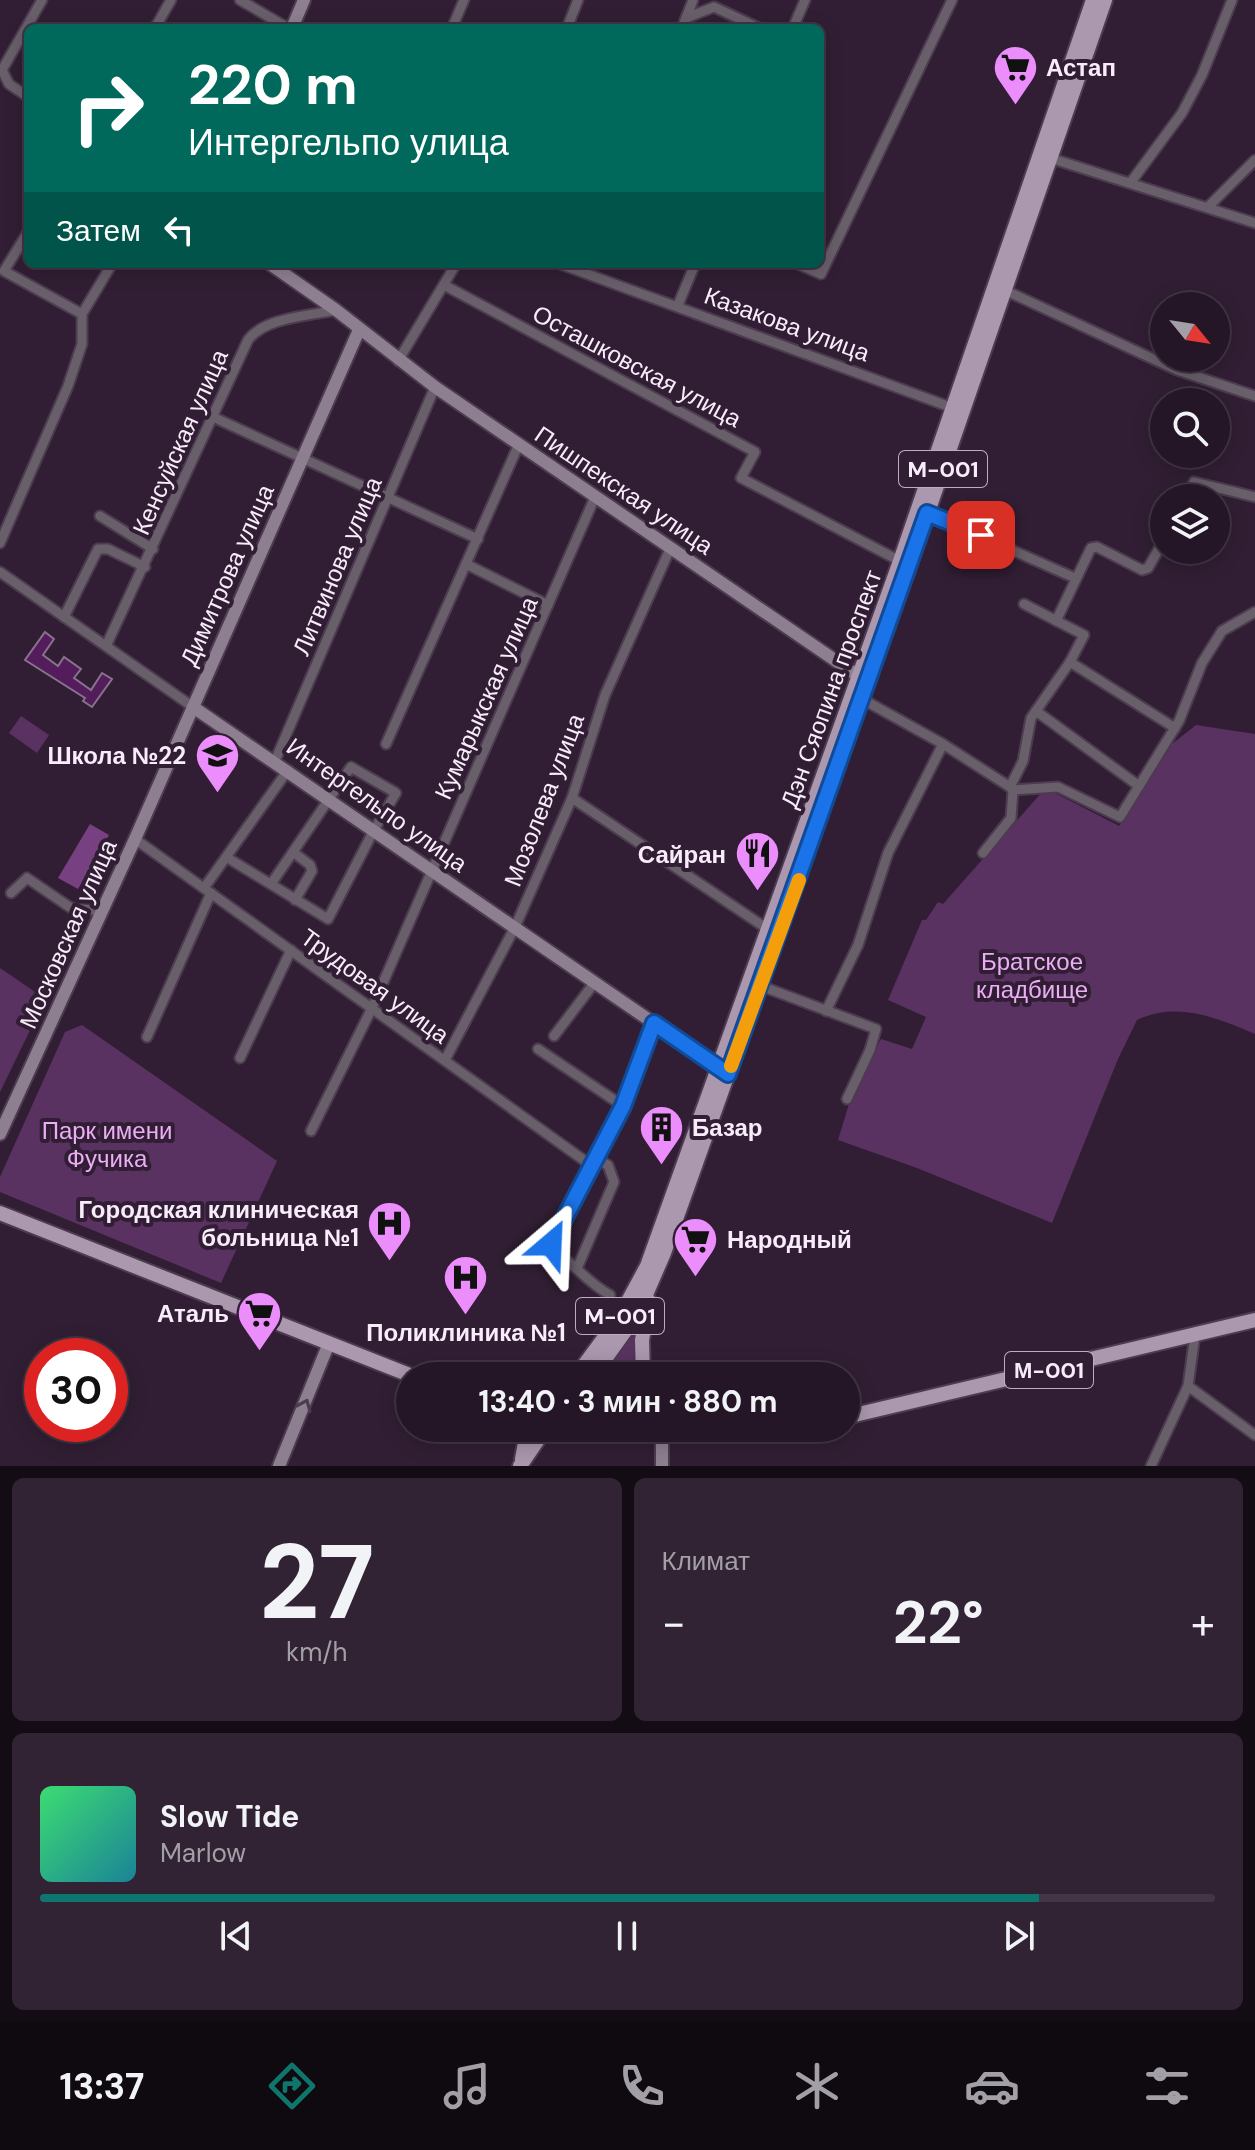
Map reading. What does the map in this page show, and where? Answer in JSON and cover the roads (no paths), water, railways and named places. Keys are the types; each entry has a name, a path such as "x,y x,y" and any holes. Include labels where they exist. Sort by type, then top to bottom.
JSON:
{"main road":[{"path":"292,24 304,0"},
{"name":"Дэн Сяопина проспект","path":"603,1362 632,1322 656,1274 723,1071 761,986 774,933 922,511 1093,0"},
{"name":"Дэн Сяопина проспект","path":"586,1362 619,1318 641,1279 723,1071 862,699 863,679 900,561 922,511 953,408 997,286 1050,158 1105,0"},
{"name":"Пишпекская улица","path":"276,268 336,310 435,387 863,679"},
{"name":"Димитрова улица","path":"135,839 359,330"},
{"name":"Интергельпо улица","path":"193,707 723,1071"},
{"name":"Московская улица","path":"0,1134 135,839"},
{"path":"0,1213 396,1370"},
{"path":"643,1362 642,1340 656,1274"},
{"name":"М-001","path":"860,1414 1255,1320"},
{"path":"279,1466 329,1343"},
{"path":"520,1466 525,1442"},
{"path":"520,1466 537,1442"},
{"path":"662,1442 662,1466"}],"street":[{"path":"28,24 42,0"},
{"path":"157,24 171,0"},
{"path":"240,0 283,24"},
{"path":"454,24 464,0"},
{"path":"569,24 578,0"},
{"path":"684,23 693,0"},
{"path":"705,0 750,24"},
{"path":"795,24 805,0"},
{"path":"824,268 952,0"},
{"path":"1131,182 1182,113 1202,75 1232,0"},
{"path":"684,23 714,7"},
{"path":"24,32 2,70 9,84 24,94"},
{"path":"1050,158 1255,223"},
{"path":"1209,206 1255,160"},
{"path":"24,238 4,271 82,314"},
{"path":"0,543 68,386 82,344 82,314 110,268"},
{"path":"398,361 454,268"},
{"name":"Казакова улица","path":"572,268 953,408"},
{"path":"678,305 693,268"},
{"path":"807,268 821,274 824,268"},
{"name":"Осташковская улица","path":"444,285 755,452 741,478 900,561"},
{"path":"997,286 1177,370 1255,396"},
{"name":"Кенсуйская улица","path":"106,646 248,340 255,330 336,310"},
{"name":"Литвинова улица","path":"275,761 435,387"},
{"path":"213,417 478,539"},
{"path":"386,744 519,444"},
{"path":"1230,491 1255,497"},
{"name":"Кумарыкская улица","path":"311,1131 372,1008 595,497"},
{"path":"922,511 1075,578"},
{"path":"100,516 153,549"},
{"path":"1056,621 1091,548 1097,547 1142,570 1150,564"},
{"path":"64,617 98,549 108,549 145,567"},
{"name":"Мозолева улица","path":"445,1060 515,927 572,798 605,695 670,549"},
{"path":"466,564 548,605"},
{"name":"Интергельпо улица","path":"0,572 193,707"},
{"path":"983,853 1011,818 1012,789 1023,761 1027,728 1084,635 1024,604"},
{"path":"862,699 943,744 1012,789 1058,787 1120,817 1175,728 1202,663 1222,631 1255,612"},
{"path":"1070,662 1175,728"},
{"path":"1036,711 1139,786"},
{"path":"826,1011 858,945 888,853 943,744"},
{"path":"231,860 324,918 331,917 396,793 351,767 271,884"},
{"path":"147,1037 207,890 288,770"},
{"path":"572,798 774,933"},
{"name":"Трудовая улица","path":"135,839 594,1162"},
{"path":"293,852 310,865 312,871 295,900"},
{"path":"11,893 27,878 71,908 103,911"},
{"path":"240,1058 291,950"},
{"path":"554,1036 595,982"},
{"path":"761,986 876,1029 870,1050 847,1099"},
{"path":"610,1295 587,1279 578,1266 554,1250 552,1239 623,1106 654,1023"},
{"path":"538,1049 623,1106"},
{"path":"578,1266 614,1182 608,1165 594,1162"},
{"path":"1151,1466 1188,1386 1195,1335"},
{"path":"1188,1386 1255,1435"}],"place":[{"name":"Астап","path":"1015,106"},
{"name":"Школа №22","path":"217,794"},
{"name":"Сайран","path":"757,893"},
{"name":"Базар","path":"661,1166"},
{"name":"Городская клиническая больница №1","path":"390,1262"},
{"name":"Народный","path":"696,1278"},
{"name":"Поликлиника №1","path":"466,1317"},
{"name":"Аталь","path":"260,1352"}],"park label":[{"name":"Братское кладбище","path":"1032,975"},
{"name":"Парк имени Фучика","path":"107,1144"}]}
